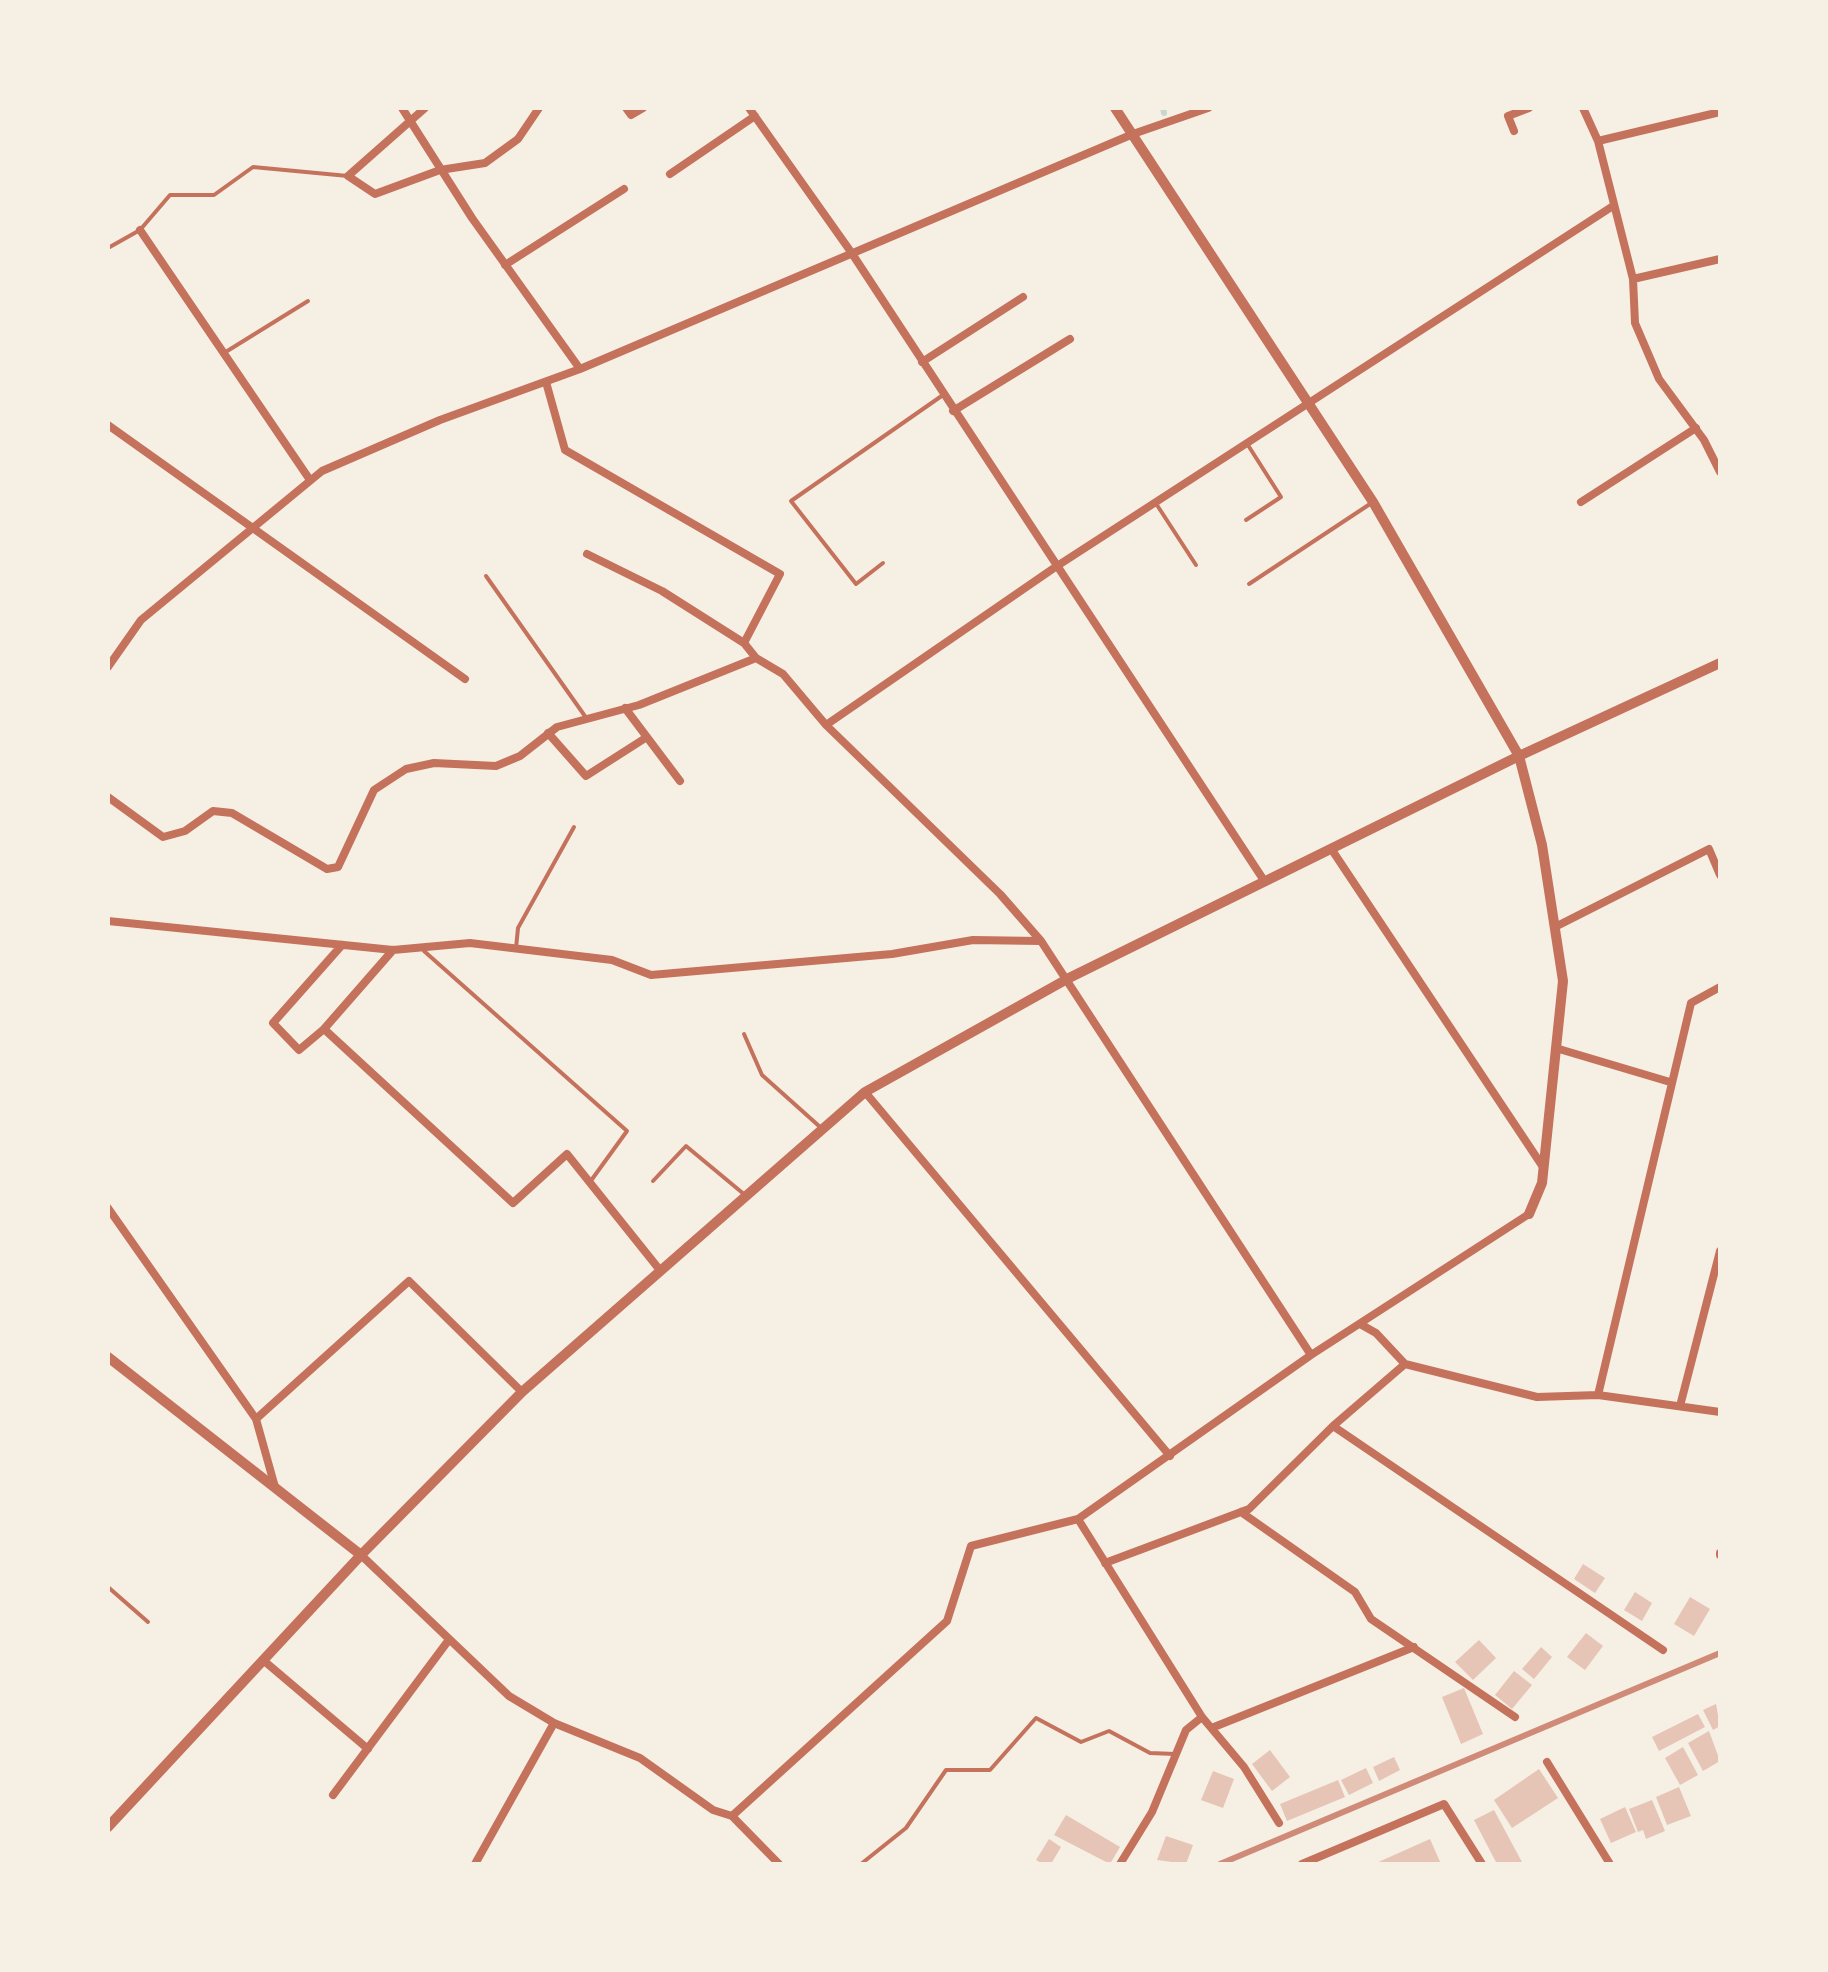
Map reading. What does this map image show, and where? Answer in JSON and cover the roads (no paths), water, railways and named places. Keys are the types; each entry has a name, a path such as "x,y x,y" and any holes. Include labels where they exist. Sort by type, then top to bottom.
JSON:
{"street":[{"path":"402,108 504,265 580,370"},
{"path":"425,108 348,176 376,194 440,170 484,163 502,154 535,110"},
{"path":"626,108 631,115 643,108"},
{"path":"732,1816 947,1621 971,1546 1078,1519 1311,1355 1529,1214 1544,1168 1563,982 1542,845 1519,756 1374,502 1115,108"},
{"path":"108,667 141,620 322,471 423,428 580,370 851,252 1204,108"},
{"path":"1514,131 1508,116 1530,108"},
{"path":"1583,108 1598,141 1633,279 1635,323 1659,379 1696,428 1720,472"},
{"path":"670,174 752,112 851,252 1054,568 1266,883"},
{"path":"1598,141 1720,112"},
{"path":"504,265 624,189"},
{"path":"826,725 1054,568 1613,206"},
{"path":"140,230 310,480"},
{"path":"1633,279 1720,259"},
{"path":"922,362 1024,297"},
{"path":"954,411 1070,339"},
{"path":"546,382 565,450 780,574 744,643"},
{"path":"1581,502 1696,428"},
{"path":"109,429 465,679"},
{"path":"587,554 662,591 744,643 756,658 783,674 826,725 1000,894 1069,978 1311,1355"},
{"path":"108,797 163,837 185,831 213,811 232,813 328,869 338,867 374,790 406,769 434,763 496,766 520,756 548,734 756,658"},
{"path":"108,1827 361,1555 522,1392 865,1092 1069,978 1519,756 1720,663"},
{"path":"625,708 680,782"},
{"path":"548,734 586,776 648,736"},
{"path":"1555,927 1709,848 1720,874"},
{"path":"1332,850 1544,1168"},
{"path":"108,921 394,950 470,943 612,960 652,975 892,954 973,940 1041,941"},
{"path":"342,945 274,1024 298,1050 324,1029 394,950"},
{"path":"1598,1395 1691,1002 1720,987"},
{"path":"324,1029 513,1203 567,1154 659,1269"},
{"path":"1559,1049 1670,1082"},
{"path":"865,1092 1170,1456"},
{"path":"108,1208 256,1419 275,1487"},
{"path":"1680,1406 1720,1251"},
{"path":"256,1419 409,1281 522,1392"},
{"path":"1360,1324 1376,1333 1405,1364 1537,1397 1598,1395 1720,1412"},
{"path":"108,1357 361,1555 509,1696 554,1723 640,1758 713,1810 732,1816 780,1864"},
{"path":"1105,1563 1241,1512 1405,1364"},
{"path":"1333,1426 1663,1650"},
{"path":"1241,1512 1356,1592 1371,1619 1516,1717"},
{"path":"1078,1519 1202,1717 1214,1727 1279,1823"},
{"path":"333,1795 448,1641"},
{"path":"1214,1727 1414,1647"},
{"path":"263,1660 368,1749"},
{"path":"1120,1864 1152,1812 1186,1730 1202,1717"},
{"path":"475,1864 554,1723"},
{"path":"1547,1762 1610,1864"},
{"path":"1302,1864 1444,1804 1482,1864"}],"lane":[{"path":"108,248 140,230 170,195 214,195 254,168 348,176"},
{"path":"224,353 308,301"},
{"path":"883,563 856,584 791,501 943,395"},
{"path":"1246,442 1282,497 1246,520"},
{"path":"1156,502 1196,565"},
{"path":"1249,584 1374,502"},
{"path":"486,576 587,719"},
{"path":"516,948 518,928 574,827"},
{"path":"421,948 628,1131 590,1182"},
{"path":"744,1034 762,1075 822,1130"},
{"path":"653,1181 686,1146 744,1196"},
{"path":"108,1588 148,1622"},
{"path":"861,1864 906,1828 946,1770 990,1770 1036,1718 1081,1742 1109,1730 1150,1754 1176,1754"}],"waterway":[{"path":"1163,108 1164,113"}],"railway":[{"path":"1220,1864 1720,1653"}]}
